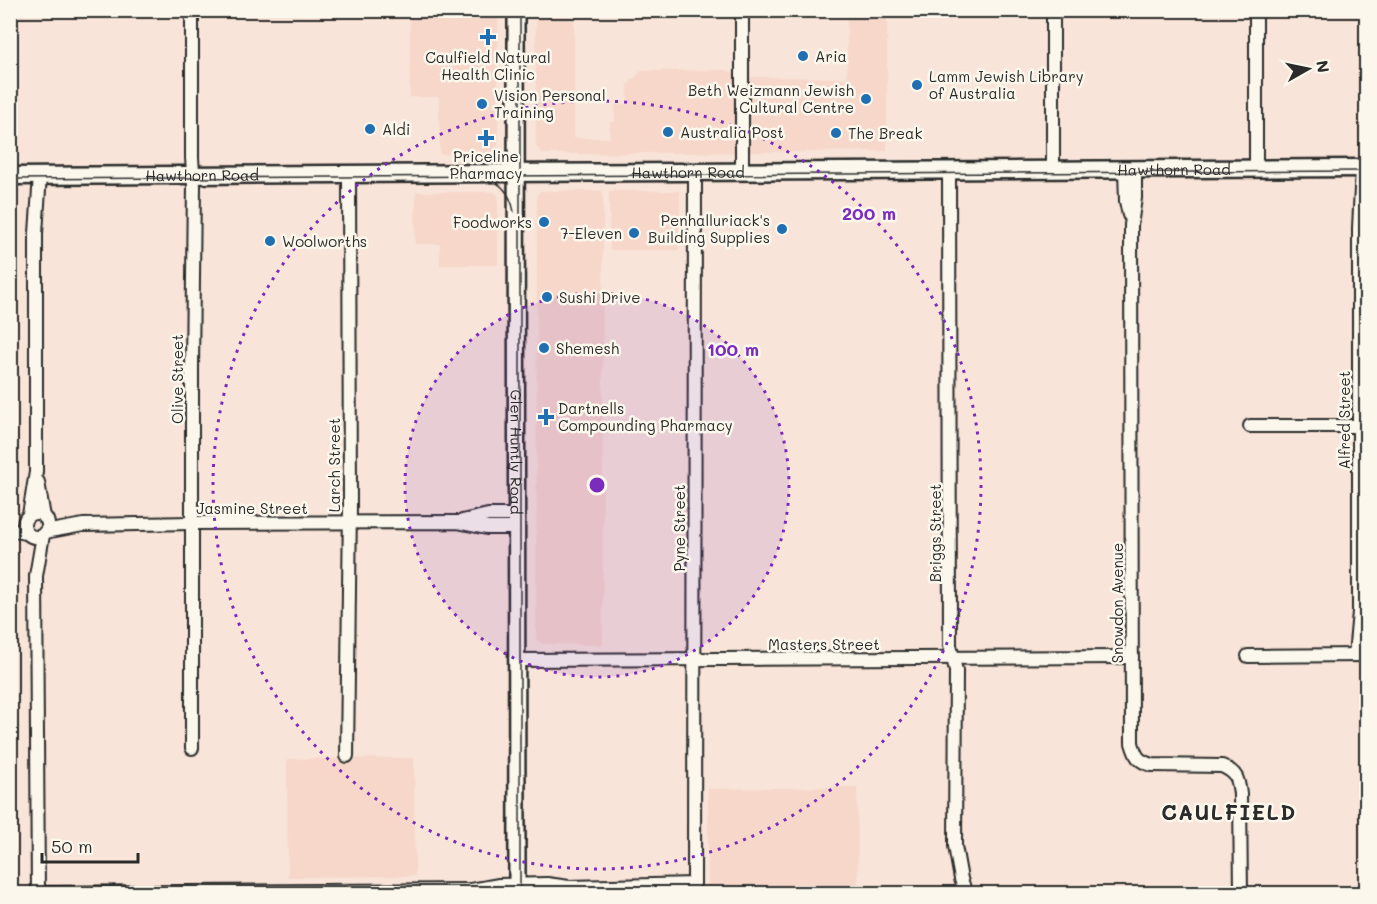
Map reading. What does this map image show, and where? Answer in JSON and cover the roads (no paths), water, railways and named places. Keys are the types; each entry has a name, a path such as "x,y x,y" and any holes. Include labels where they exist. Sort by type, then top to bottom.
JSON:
{"main road":[{"name":"Hawthorn Road","path":"10,176 1361,168"}],"street":[{"name":"Olive Street","path":"192,10 194,175 192,748"},
{"name":"Glen Huntly Road","path":"516,10 517,890"},
{"path":"742,10 742,172"},
{"path":"1053,10 1053,170"},
{"path":"1256,10 1256,168"},
{"name":"Alfred Street","path":"1361,168 1359,228 1363,426 1359,612 1362,655"},
{"name":"Snowdon Avenue","path":"1130,169 1126,201 1131,225 1132,743 1142,762 1152,765 1222,766 1232,771 1238,779 1241,894"},
{"name":"Briggs Street","path":"949,170 950,645 956,671 956,846 961,879 966,894"},
{"name":"Pyne Street","path":"517,890 547,884 569,887 694,884 695,172"},
{"name":"Larch Street","path":"347,756 349,174"},
{"path":"36,176 32,206 36,233 36,472 48,526 44,534 36,576 38,894 471,890 499,885 517,890"},
{"path":"1250,426 1363,426"},
{"path":"36,472 23,526 27,534 36,576"},
{"path":"10,521 37,513 45,518"},
{"name":"Jasmine Street","path":"45,518 83,525 458,522 488,515 517,521"},
{"name":"Jasmine Street","path":"44,534 83,525"},
{"path":"10,530 36,537 44,534"},
{"path":"1248,656 1362,655"},
{"name":"Masters Street","path":"517,660 1132,657"}],"tram line":[{"path":"520,10 520,894"},
{"path":"10,179 1366,171"},
{"path":"486,178 502,186 511,200 514,212"}],"place":[{"name":"Caulfield Natural Health Clinic","path":"488,37"},
{"name":"Aria","path":"803,56"},
{"name":"Lamm Jewish Library of Australia","path":"917,85"},
{"name":"Beth Weizmann Jewish Cultural Centre","path":"866,99"},
{"name":"Vision Personal Training","path":"482,104"},
{"name":"Aldi","path":"370,129"},
{"name":"Australia Post","path":"668,132"},
{"name":"The Break","path":"836,133"},
{"name":"Priceline Pharmacy","path":"486,138"},
{"name":"Foodworks","path":"544,222"},
{"name":"Penhalluriack's Building Supplies","path":"782,229"},
{"name":"7-Eleven","path":"634,233"},
{"name":"Woolworths","path":"270,241"},
{"name":"Sushi Drive","path":"547,297"},
{"name":"Shemesh","path":"544,348"},
{"name":"Dartnells Compounding Pharmacy","path":"546,417"}],"district":[{"name":"CAULFIELD","path":"1229,811"}]}
